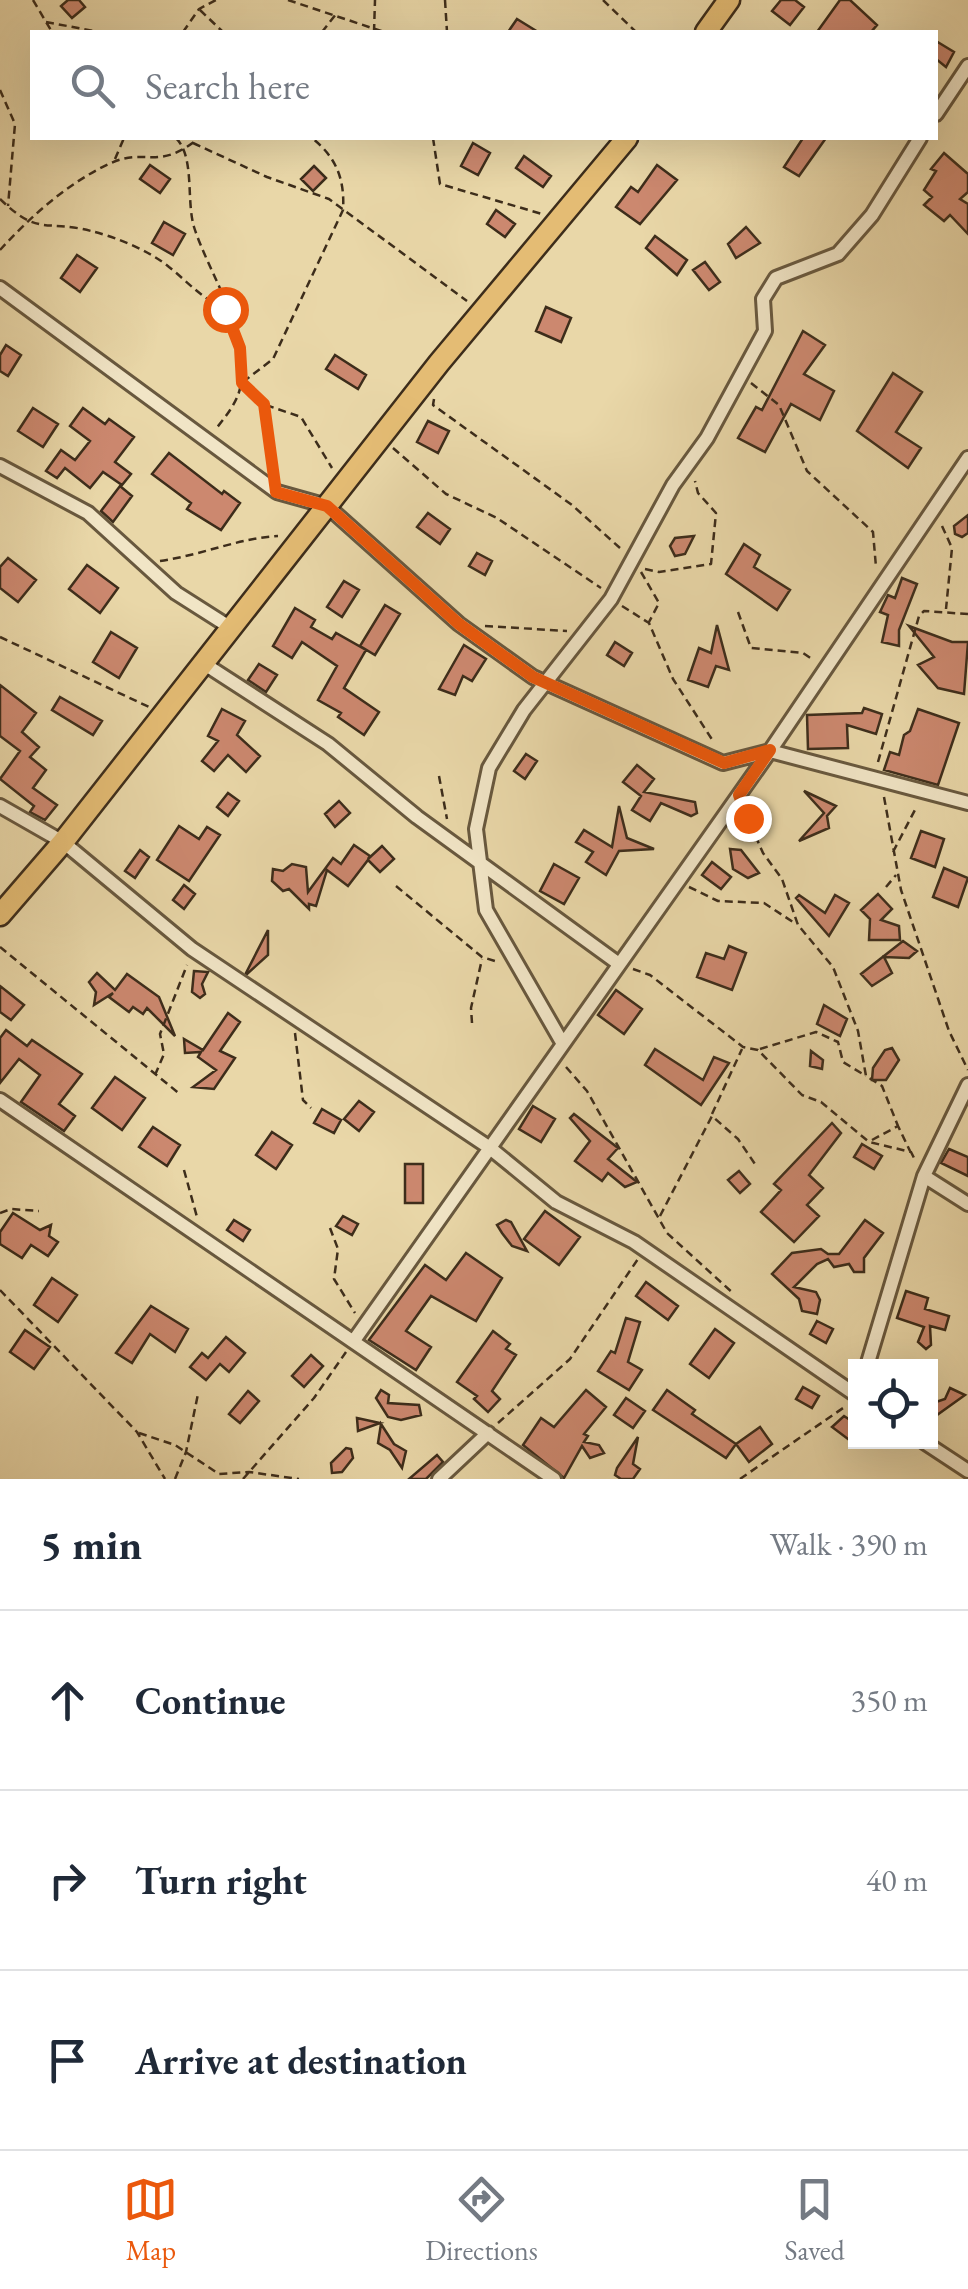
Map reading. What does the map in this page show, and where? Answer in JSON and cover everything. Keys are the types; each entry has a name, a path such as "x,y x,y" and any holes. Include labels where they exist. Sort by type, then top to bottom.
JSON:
{"highway":[{"path":"707,30 728,0"},
{"path":"0,915 64,842 381,437 624,140"}],"street":[{"path":"938,111 968,66"},
{"path":"558,1049 486,910 476,828 488,768 547,681 611,599 766,331 763,299 776,278 838,254 872,214 919,140"},
{"path":"0,288 276,492 327,506 459,624 533,677 724,763 770,750 968,803"},
{"path":"359,1333 739,795 968,458"},
{"path":"0,466 88,513 176,593 231,628"},
{"path":"204,663 328,744 452,844 619,964"},
{"path":"0,806 64,842 192,949 490,1148 556,1202 644,1250 848,1390"},
{"path":"869,1359 924,1176 968,1085"},
{"path":"0,1100 202,1237 359,1333 554,1479"},
{"path":"924,1176 968,1204"},
{"path":"438,1479 488,1433"},
{"path":"934,1449 968,1472"}],"path":[{"path":"33,0 51,30"},
{"path":"184,30 200,9 216,0"},
{"path":"288,0 374,30 375,0"},
{"path":"445,0 447,30"},
{"path":"603,0 634,30"},
{"path":"200,9 222,30"},
{"path":"324,30 336,14"},
{"path":"46,22 88,30"},
{"path":"0,90 15,124 8,207"},
{"path":"114,161 122,140"},
{"path":"178,140 186,148 193,224 240,348 242,383 232,407 206,440"},
{"path":"0,250 24,222 114,161 170,158 196,140"},
{"path":"242,383 273,359 343,210 344,187 338,168 326,149 315,140"},
{"path":"433,140 440,184 562,220"},
{"path":"193,142 267,178 329,199 484,314"},
{"path":"0,199 24,222 91,231 140,250 166,264 202,298 225,309"},
{"path":"742,376 779,405 807,471 872,532 881,587"},
{"path":"242,383 264,404 301,418 343,485"},
{"path":"435,391 433,405 572,504 633,557"},
{"path":"264,404 276,492"},
{"path":"381,437 446,494 497,518 649,623 673,678 724,763"},
{"path":"649,623 659,603 638,567 659,572 710,564 716,514 698,493 690,461"},
{"path":"931,514 948,532 952,548 946,612"},
{"path":"144,564 208,554 251,537 305,534"},
{"path":"968,614 924,611 919,616 874,780 888,804 897,873 943,1015 968,1071"},
{"path":"738,612 751,648 803,652 826,668"},
{"path":"459,624 588,632"},
{"path":"0,637 164,714"},
{"path":"439,776 452,844"},
{"path":"893,853 924,791"},
{"path":"739,795 763,853 782,879 798,925"},
{"path":"886,887 897,873"},
{"path":"678,882 718,901 764,903 798,925 834,967 858,1031 866,1076"},
{"path":"396,886 482,957 518,968"},
{"path":"0,946 154,1076 181,1094"},
{"path":"154,1076 164,1054 160,1034 192,949"},
{"path":"472,1023 471,1008 482,957"},
{"path":"619,964 650,975 742,1047 758,1050 816,1032 838,1042 843,1062 882,1086 924,1176"},
{"path":"295,1018 303,1100 311,1108"},
{"path":"659,1217 712,1116 742,1047"},
{"path":"558,1049 587,1091 667,1232 733,1290 740,1316"},
{"path":"758,1050 802,1095 821,1102 869,1142 911,1152"},
{"path":"712,1116 738,1139 755,1164"},
{"path":"869,1142 898,1126"},
{"path":"184,1170 202,1237"},
{"path":"0,1214 11,1209 39,1211"},
{"path":"243,1479 314,1398 359,1333 337,1288 338,1249 330,1228"},
{"path":"488,1433 570,1359 644,1250"},
{"path":"0,1293 137,1432 165,1479"},
{"path":"174,1479 186,1452 198,1394"},
{"path":"740,1479 848,1402"},
{"path":"137,1432 186,1452 219,1474 248,1472 299,1479"}],"building":[{"path":"68,0 79,0 85,7 72,18 61,6"},
{"path":"781,0 795,0 804,7 790,25 772,11"},
{"path":"840,0 850,0 877,25 873,30 818,30"},
{"path":"517,19 535,30 509,30"},
{"path":"938,42 954,52 946,67 938,61"},
{"path":"802,140 825,140 799,176 784,167"},
{"path":"473,143 490,153 478,175 461,166"},
{"path":"944,153 968,174 968,192 960,199 968,204 968,234 950,215 944,221 924,205 932,197 924,190 936,171 931,169"},
{"path":"524,156 551,176 543,187 516,168"},
{"path":"150,165 170,179 160,193 140,179"},
{"path":"657,165 677,180 640,224 616,207 631,187 638,192"},
{"path":"314,166 326,178 313,191 301,179"},
{"path":"496,210 515,224 505,237 487,224"},
{"path":"164,222 185,234 173,255 152,243"},
{"path":"746,227 760,243 736,258 728,244"},
{"path":"655,236 687,260 677,275 646,248"},
{"path":"77,255 97,268 80,292 61,278"},
{"path":"705,262 720,282 709,290 693,270"},
{"path":"546,307 571,318 561,342 536,331"},
{"path":"803,331 825,345 804,374 834,391 820,420 791,404 765,452 738,438 756,407 762,410"},
{"path":"6,345 21,355 8,376 0,371 0,355"},
{"path":"335,355 366,375 358,389 326,369"},
{"path":"893,373 922,392 896,432 921,448 908,468 857,431"},
{"path":"33,408 58,424 43,447 18,431"},
{"path":"83,408 105,424 109,419 134,437 115,462 131,474 122,485 103,472 90,488 65,468 57,478 46,471 61,450 75,460 90,441 70,426"},
{"path":"428,421 449,431 438,453 417,442"},
{"path":"169,453 222,494 224,491 240,503 221,530 187,509 191,503 152,474"},
{"path":"120,486 132,496 113,522 101,511"},
{"path":"428,513 450,529 440,544 417,527"},
{"path":"968,515 968,533 962,537 955,534 954,526"},
{"path":"694,536 685,554 675,556 670,546 675,538"},
{"path":"744,544 760,555 754,567 790,590 777,610 726,574"},
{"path":"477,553 492,561 485,575 469,566"},
{"path":"8,558 36,580 18,602 0,588 0,567"},
{"path":"87,565 118,588 100,613 69,589"},
{"path":"902,578 917,584 899,630 899,646 882,642 888,615 880,612 888,595 895,598"},
{"path":"344,581 359,590 342,617 327,607"},
{"path":"385,605 400,614 375,655 360,646"},
{"path":"295,608 315,620 311,627 332,639 336,633 366,650 344,688 379,712 364,735 338,717 341,713 318,700 337,666 302,642 292,658 273,646"},
{"path":"717,625 729,670 716,666 708,687 688,680 699,648 711,653"},
{"path":"909,626 952,642 968,642 964,694 938,688 918,665 934,657"},
{"path":"111,632 137,648 119,678 93,662"},
{"path":"615,642 632,653 624,666 607,655"},
{"path":"464,645 486,659 472,681 463,676 455,695 439,689"},
{"path":"259,664 277,675 266,692 248,680"},
{"path":"0,685 36,713 22,732 39,747 30,757 46,770 33,788 57,805 45,820 30,812 34,806 0,779 20,751 0,736"},
{"path":"60,697 102,721 93,735 52,710"},
{"path":"864,708 882,714 876,734 847,725 848,748 808,749 807,715 862,713"},
{"path":"222,709 245,721 237,735 260,756 246,772 228,755 214,771 202,761 218,741 208,736"},
{"path":"918,709 959,723 938,785 884,770 890,752 899,755 904,735 910,731"},
{"path":"526,754 537,761 525,779 514,771"},
{"path":"637,765 654,779 644,792 695,802 697,813 691,816 661,803 650,821 632,810 641,796 623,782"},
{"path":"804,791 836,806 827,816 829,828 799,841 824,813"},
{"path":"228,793 239,801 228,816 217,807"},
{"path":"339,801 350,813 335,827 325,814"},
{"path":"619,806 627,838 654,849 619,851 606,875 586,862 593,852 576,842 584,830 612,847"},
{"path":"179,826 199,839 207,827 220,835 189,881 157,860"},
{"path":"921,831 944,839 935,867 911,858"},
{"path":"354,845 370,856 368,859 382,846 394,859 380,872 368,860 348,886 327,870 316,906 309,904 309,909 289,889 283,891 272,881 273,869 283,871 292,864 306,867 308,892 333,858 341,864"},
{"path":"730,849 741,850 759,873 748,878 733,869"},
{"path":"140,850 149,857 135,878 125,871"},
{"path":"712,862 731,877 721,889 702,875"},
{"path":"554,864 579,878 564,904 540,891"},
{"path":"944,868 968,878 958,907 933,897"},
{"path":"184,885 195,894 184,909 173,900"},
{"path":"878,894 892,909 881,920 899,926 900,940 869,940 870,919 861,910"},
{"path":"799,895 825,913 835,895 849,903 829,936 796,898"},
{"path":"268,930 268,955 247,974 246,973"},
{"path":"903,941 917,951 909,958 884,957 892,973 872,986 861,974"},
{"path":"729,946 746,953 732,990 697,977 706,953 724,959"},
{"path":"194,971 208,972 202,984 205,994 200,998 192,992"},
{"path":"97,973 115,990 127,974 159,997 175,1036 147,1008 143,1014 133,1007 129,1012 109,997 113,993 94,1005 96,992 89,982"},
{"path":"0,986 24,1005 11,1020 0,1012"},
{"path":"616,990 642,1009 624,1034 598,1015"},
{"path":"824,1005 847,1019 840,1036 817,1024"},
{"path":"228,1013 240,1022 220,1051 235,1058 214,1089 193,1087 216,1070 198,1057 201,1052 185,1053 184,1039 203,1050"},
{"path":"6,1030 27,1046 32,1040 82,1074 59,1104 75,1116 64,1131 21,1102 40,1075 19,1059 0,1083 0,1038"},
{"path":"892,1048 899,1060 886,1080 872,1080 873,1068 885,1050"},
{"path":"655,1049 703,1080 714,1057 729,1063 701,1105 645,1065"},
{"path":"811,1051 823,1060 822,1069 810,1066"},
{"path":"115,1077 145,1098 122,1130 92,1108"},
{"path":"359,1101 374,1112 359,1131 344,1119"},
{"path":"533,1106 555,1119 541,1142 519,1129"},
{"path":"322,1109 341,1120 334,1133 314,1123"},
{"path":"574,1114 618,1148 608,1159 637,1182 625,1187 608,1173 602,1181 575,1161 590,1141 570,1118"},
{"path":"832,1123 841,1133 809,1175 823,1188 807,1205 819,1216 794,1242 761,1212 781,1190 774,1184"},
{"path":"153,1127 180,1145 167,1166 139,1147"},
{"path":"272,1132 292,1145 276,1169 256,1155"},
{"path":"862,1144 882,1156 874,1169 854,1157"},
{"path":"949,1149 968,1157 968,1176 941,1163"},
{"path":"405,1164 423,1164 423,1203 405,1203"},
{"path":"739,1171 750,1184 740,1193 728,1180"},
{"path":"545,1211 580,1237 559,1265 524,1239"},
{"path":"13,1213 40,1230 51,1225 49,1236 58,1242 48,1256 31,1245 22,1258 0,1244 0,1232"},
{"path":"343,1216 358,1224 352,1235 336,1226"},
{"path":"234,1220 250,1230 243,1241 227,1230"},
{"path":"506,1220 511,1222 527,1251 512,1246 502,1233 497,1225"},
{"path":"865,1220 883,1233 864,1258 864,1272 854,1272 849,1264 834,1267 828,1259 817,1264 794,1287 816,1292 820,1300 817,1314 802,1311 799,1299 772,1274 792,1253 821,1249 839,1254"},
{"path":"466,1253 502,1278 476,1321 431,1296 406,1331 431,1347 416,1370 369,1340 425,1265 446,1280"},
{"path":"52,1278 77,1295 58,1322 34,1305"},
{"path":"646,1282 678,1306 668,1320 636,1296"},
{"path":"906,1291 928,1298 925,1309 949,1316 945,1330 930,1326 931,1345 926,1349 918,1342 924,1327 897,1318"},
{"path":"151,1306 188,1329 175,1352 150,1334 132,1363 116,1353"},
{"path":"626,1318 640,1322 628,1362 642,1370 629,1390 598,1371 611,1351 615,1353"},
{"path":"817,1321 833,1329 826,1343 810,1334"},
{"path":"715,1329 734,1343 709,1378 690,1364"},
{"path":"25,1330 50,1347 34,1369 10,1352"},
{"path":"493,1331 510,1344 506,1349 516,1355 492,1391 500,1399 488,1412 474,1399 477,1396 457,1382"},
{"path":"226,1337 245,1353 229,1372 220,1364 206,1380 190,1367 202,1353 208,1358"},
{"path":"311,1355 323,1366 304,1387 292,1376"},
{"path":"803,1387 819,1396 812,1408 796,1399"},
{"path":"950,1388 965,1395 938,1414 938,1401 945,1399"},
{"path":"381,1390 389,1395 388,1403 419,1405 421,1415 401,1420 388,1417 376,1398"},
{"path":"586,1390 606,1407 584,1434 588,1436 584,1442 599,1445 604,1453 590,1458 582,1446 564,1478 523,1445 541,1418 554,1427"},
{"path":"667,1390 695,1410 692,1414 736,1444 726,1458 653,1410"},
{"path":"248,1391 259,1401 240,1423 229,1414"},
{"path":"626,1398 645,1411 633,1428 614,1415"},
{"path":"844,1416 848,1419 848,1439 832,1427"},
{"path":"357,1418 380,1423 358,1431"},
{"path":"381,1424 394,1444 406,1451 402,1468 390,1450 378,1443"},
{"path":"760,1427 772,1444 749,1462 736,1444"},
{"path":"638,1437 633,1464 640,1469 633,1479 621,1479 615,1475 617,1468"},
{"path":"346,1448 351,1449 353,1458 342,1472 332,1473 331,1463"},
{"path":"437,1455 443,1462 426,1479 409,1479"}],"route":[{"path":"225,309 240,348 242,383 264,404 276,492 327,506 459,624 533,677 724,763 770,750 739,795 748,818"}]}
